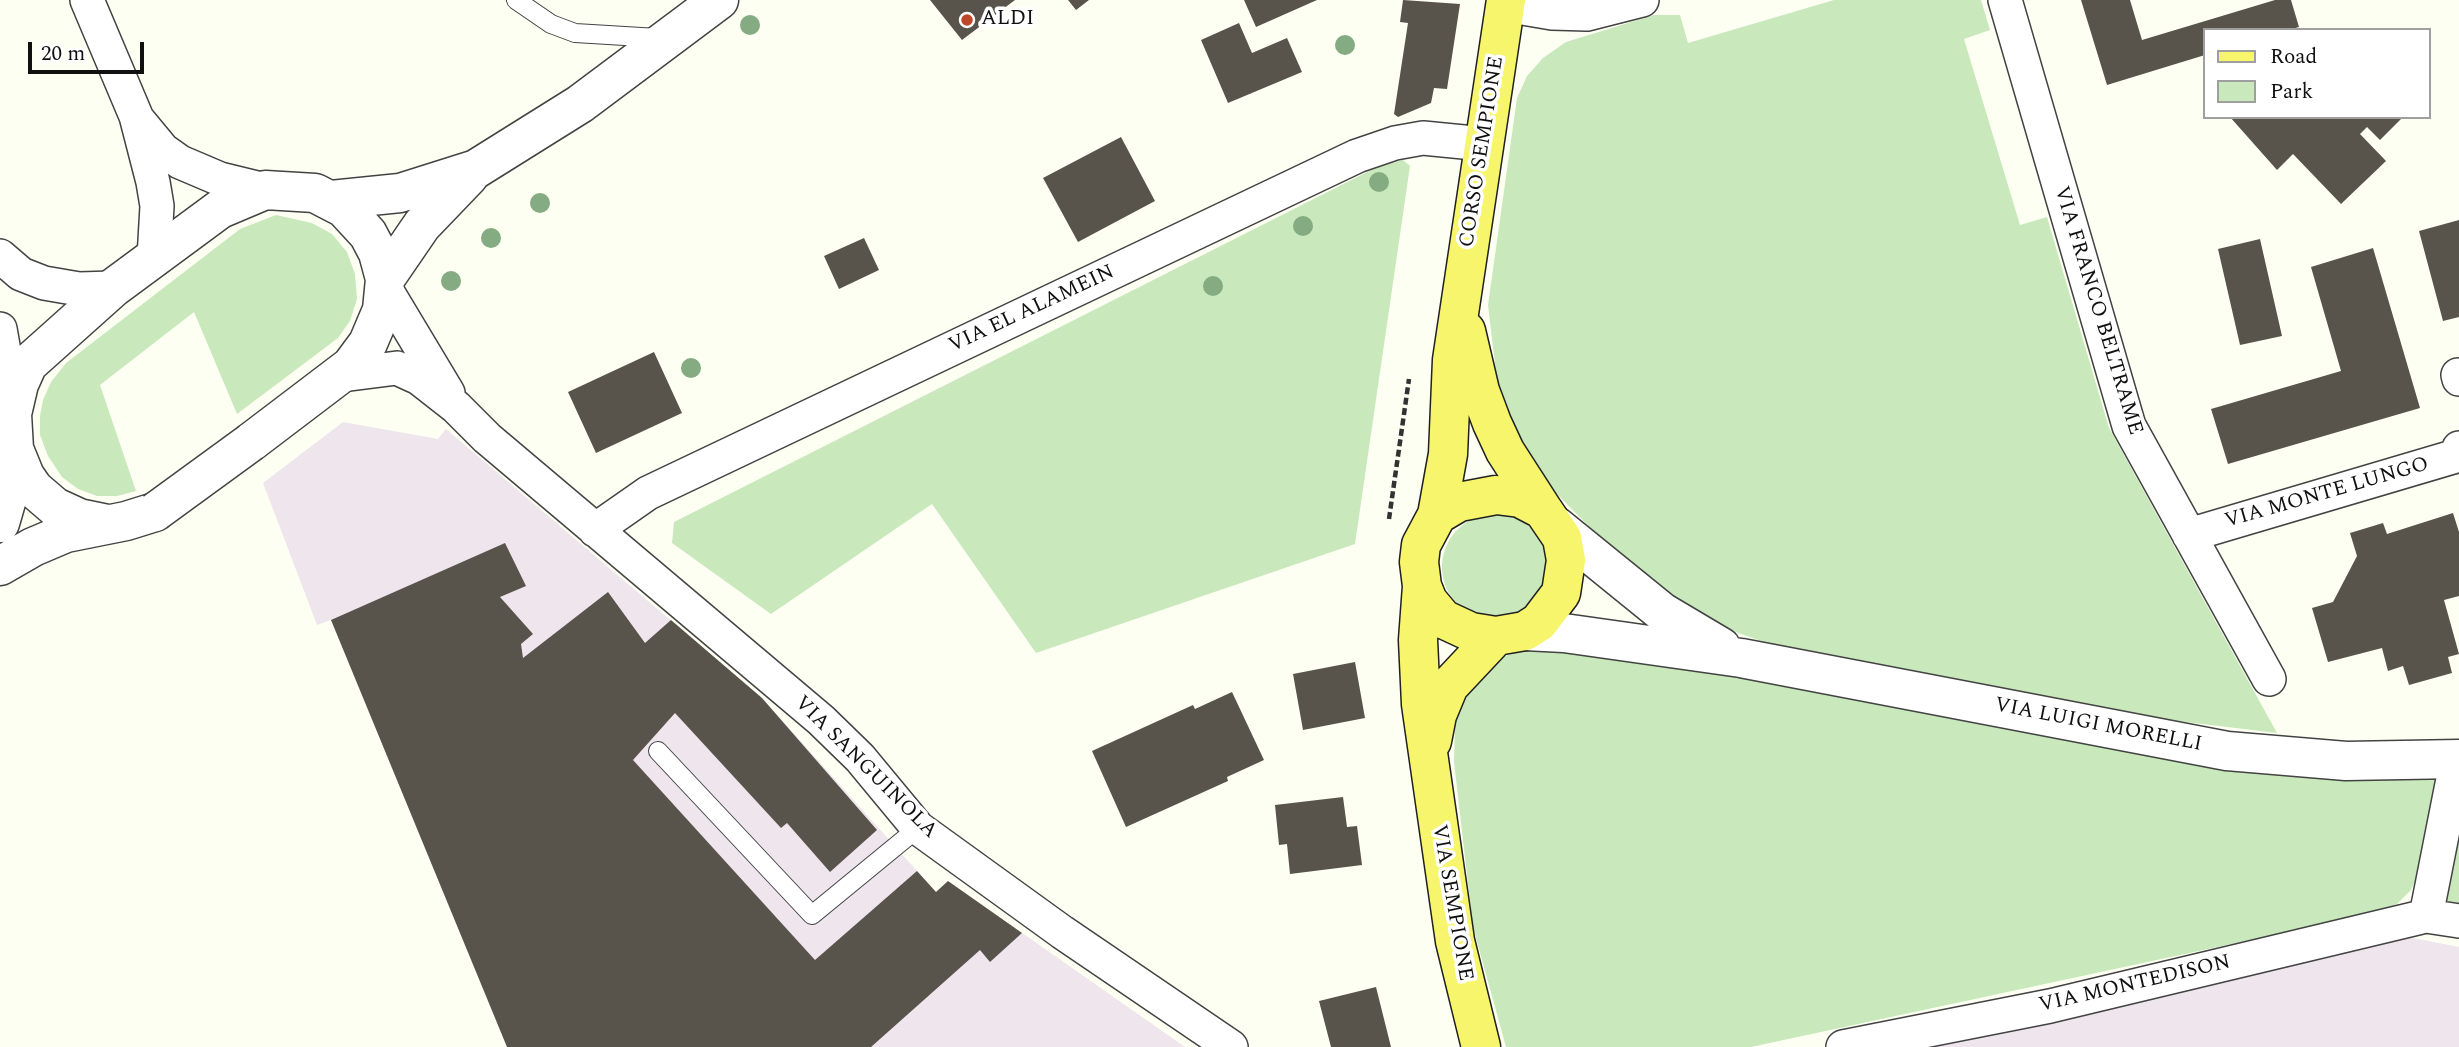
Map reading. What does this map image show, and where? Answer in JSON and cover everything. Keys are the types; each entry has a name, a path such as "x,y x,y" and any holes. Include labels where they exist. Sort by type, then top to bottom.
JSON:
{"main road":[{"name":"CORSO SEMPIONE","path":"1437,515 1448,454 1452,360 1505,3"},
{"name":"CORSO SEMPIONE","path":"1461,305 1472,362 1492,423 1505,450 1549,518"},
{"path":"1496,495 1520,498 1549,518 1565,550 1564,582 1549,612 1511,634 1471,632 1451,625 1435,610 1422,586 1419,562 1421,544 1437,515 1459,502 1496,495"},
{"name":"VIA SEMPIONE","path":"1422,586 1418,669 1429,757 1455,941 1481,1047"},
{"name":"VIA SEMPIONE","path":"1429,757 1437,715 1449,686 1511,634"}],"street":[{"path":"87,0 136,116 156,197 154,258"},
{"path":"385,284 422,225 476,169 580,104 719,0"},
{"path":"1505,3 1552,13 1587,14 1642,0"},
{"name":"VIA FRANCO BELTRAME","path":"2005,0 2129,426 2269,678"},
{"path":"0,566 50,539 155,512 342,375 360,356 382,310 385,284 378,253 368,234 352,215 331,200 305,191 265,190 208,176 163,150 136,116"},
{"name":"VIA EL ALAMEIN","path":"596,530 648,493 1357,156 1395,142 1423,138 1484,144"},
{"path":"331,200 400,193 476,169"},
{"path":"13,402 28,364 113,288 220,209 265,190"},
{"path":"0,256 21,274 44,284 79,289 113,288"},
{"name":"VIA SANGUINOLA","path":"385,284 456,407"},
{"path":"0,329 13,402 12,437 18,461 34,489 55,507 79,518 108,524"},
{"name":"VIA SANGUINOLA","path":"342,375 389,368 403,369 456,407 487,438 821,720 860,758 918,828 1062,932 1231,1047"},
{"name":"VIA MONTE LUNGO","path":"2189,535 2456,456 2459,448"},
{"path":"0,523 18,461"},
{"name":"VIA LUIGI MORELLI","path":"1549,518 1662,612 1741,658"},
{"name":"VIA LUIGI MORELLI","path":"1511,634 1564,634 1741,658 2227,751 2346,761 2458,759"},
{"path":"2426,916 2458,759"},
{"name":"VIA MONTEDISON","path":"1843,1047 2050,1006 2426,916 2459,921"}],"lane":[{"path":"516,0 551,24 575,33 668,39"},
{"path":"658,751 812,915 918,828"}],"shaded area":[{"path":"343,422 438,439 446,429 762,698 936,892 948,881 1185,1047 507,1047 331,620 317,625 263,483"},
{"path":"2408,937 2459,947 2459,1047 1893,1047"}],"green space":[{"path":"1834,0 1981,0 1990,30 1964,39 2020,225 2047,217 2109,428 2277,733 2169,720 1917,674 1773,645 1738,633 1683,604 1612,550 1557,494 1534,462 1514,426 1497,381 1488,305 1517,98 1527,76 1543,58 1566,42 1654,15 1680,15 1688,43"},
{"path":"1403,160 1410,166 1355,544 1036,653 932,504 771,614 672,543 674,522 1375,168"},
{"path":"276,215 312,223 332,234 347,252 355,274 357,299 350,321 338,338 237,414 194,312 100,385 136,491 117,496 97,496 78,489 62,477 48,456 40,435 40,416 51,382 66,363 240,229"},
{"path":"1495,514 1515,518 1532,530 1544,547 1548,567 1544,587 1532,604 1515,616 1495,620 1475,616 1458,604 1446,587 1442,567 1446,547 1458,530 1475,518"},
{"path":"1534,647 2436,777 2421,867 2411,890 2397,904 2376,913 1751,1047 1506,1047 1473,927 1454,762 1455,723 1457,708 1481,672 1505,656"},
{"path":"2459,796 2459,907 2440,907"}],"building":[{"name":"ALDI","path":"930,0 1015,0 962,40"},
{"name":"ALDI","path":"1068,0 1089,0 1076,10"},
{"path":"1244,0 1317,0 1256,27"},
{"path":"1403,0 1460,4 1447,89 1434,88 1431,103 1398,117 1394,114 1408,23 1400,22"},
{"path":"2081,0 2130,0 2142,40 2275,0 2291,0 2299,27 2204,28 2204,55 2107,85"},
{"path":"1239,23 1252,53 1287,38 1302,72 1228,103 1201,40"},
{"path":"2232,119 2401,119 2380,140 2367,127 2360,134 2386,161 2341,204 2293,154 2277,170"},
{"path":"1121,137 1155,201 1078,242 1043,178"},
{"path":"2459,220 2459,317 2443,321 2419,231"},
{"path":"864,238 879,270 839,289 824,256"},
{"path":"2260,239 2282,336 2240,345 2218,249"},
{"path":"2373,248 2420,408 2228,464 2211,409 2341,371 2311,267"},
{"path":"654,352 682,413 596,453 568,392"},
{"path":"2453,513 2459,532 2459,596 2444,600 2459,654 2448,657 2452,673 2409,685 2403,666 2388,671 2382,648 2328,662 2312,608 2333,602 2357,556 2350,533 2383,523 2387,534"},
{"path":"505,543 526,586 500,597 533,634 521,644 523,658 608,592 645,643 671,620 762,698 877,830 830,872 787,823 781,828 675,713 633,760 815,960 917,871 936,892 948,881 1022,933 990,962 980,950 871,1047 507,1047 331,620"},
{"path":"1355,662 1365,718 1303,730 1293,674"},
{"path":"1232,692 1264,760 1227,777 1228,781 1126,827 1092,751 1193,705 1195,709"},
{"path":"1343,797 1347,827 1357,826 1362,865 1290,874 1287,844 1279,845 1275,805"},
{"path":"1376,987 1391,1047 1331,1047 1319,1001"}],"place":[{"name":"ALDI","path":"967,20"}]}
